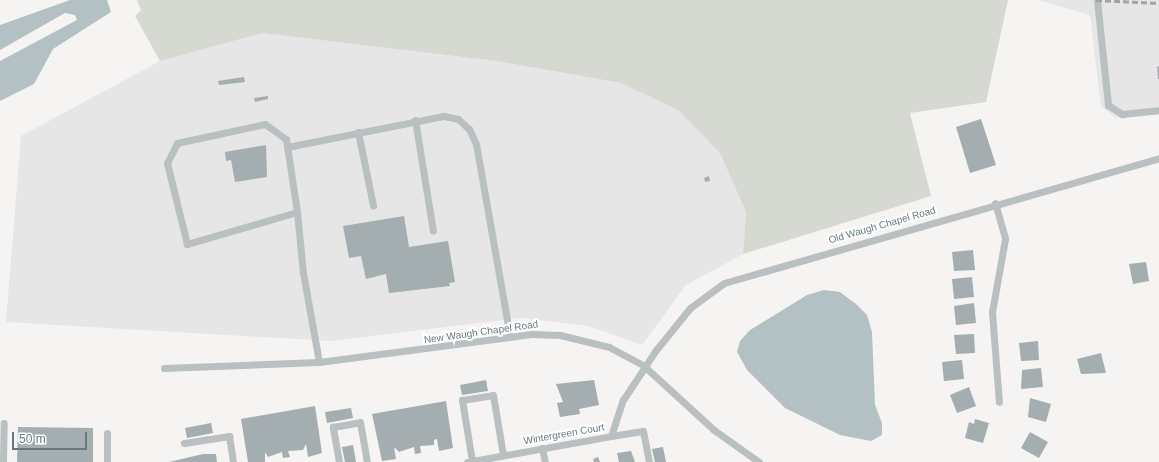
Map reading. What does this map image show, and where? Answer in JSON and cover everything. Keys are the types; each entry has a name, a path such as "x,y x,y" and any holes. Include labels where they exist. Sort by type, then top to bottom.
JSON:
{"street":[{"path":"1097,0 1108,105 1122,114 1159,110"},
{"path":"287,147 415,120 444,116 458,119 469,129 476,144 510,336"},
{"path":"415,120 433,231"},
{"path":"297,212 187,244 167,163 176,143 265,124 286,139 297,212 303,273 319,362"},
{"path":"358,132 373,205"},
{"name":"Old Waugh Chapel Road","path":"644,366 690,308 724,284 996,203 1159,158"},
{"path":"996,203 1005,238 992,312 999,402"},
{"name":"New Waugh Chapel Road","path":"164,368 319,362 409,353 510,336 546,334 576,337 609,347 644,366 714,430 759,462"},
{"name":"Wintergreen Court","path":"470,462 611,436 622,400 644,366"},
{"path":"470,462 462,400 493,395 503,456"},
{"path":"339,462 333,427 360,422 367,462"},
{"path":"3,462 4,423"},
{"path":"611,436 643,431 649,462"},
{"path":"106,462 107,433"},
{"path":"184,443 228,436 234,462"},
{"path":"542,448 545,462"}],"shaded area":[{"path":"70,0 107,0 111,12 53,49 34,84 0,101 0,61 77,20 75,15 65,13 0,50 0,25"},
{"path":"137,0 1008,0 986,102 910,113 931,196 743,254 746,212 720,153 678,110 621,83 496,61 262,33 160,61 135,16 141,10"},
{"path":"1037,0 1159,0 1159,114 1115,118 1101,106 1090,15"},
{"path":"262,33 496,61 621,83 678,110 720,153 746,212 743,254 686,285 642,345 589,326 521,318 330,341 6,322 21,136 160,61"},
{"path":"824,290 840,292 856,304 867,315 872,332 875,405 882,423 882,435 871,441 840,435 785,408 747,370 737,352 740,341 750,330 807,295"}],"building":[{"path":"1159,66 1159,79 1158,79 1157,67"},
{"path":"244,77 245,82 219,85 218,81"},
{"path":"268,96 268,99 255,102 254,98"},
{"path":"981,119 996,165 970,173 956,127"},
{"path":"266,145 267,177 235,182 231,160 226,161 225,152"},
{"path":"709,176 710,181 705,182 704,178"},
{"path":"404,216 409,247 448,241 455,282 449,283 450,286 389,293 386,274 366,279 361,256 349,258 343,226"},
{"path":"973,250 975,270 954,271 952,252"},
{"path":"1146,262 1149,281 1133,284 1129,264"},
{"path":"972,277 974,297 954,299 952,279"},
{"path":"974,303 976,323 956,325 954,306"},
{"path":"974,334 975,353 956,354 954,335"},
{"path":"1038,341 1039,360 1021,361 1019,343"},
{"path":"1101,353 1106,373 1081,374 1077,359"},
{"path":"962,360 964,379 944,381 942,362"},
{"path":"1041,368 1043,387 1021,389 1022,370"},
{"path":"486,380 488,391 462,395 460,385"},
{"path":"594,380 599,405 579,409 580,414 560,417 557,403 563,402 556,384"},
{"path":"969,387 976,406 957,413 950,395"},
{"path":"1030,398 1051,404 1046,422 1028,417"},
{"path":"446,401 453,448 439,451 437,439 434,440 434,445 420,446 421,453 415,454 414,447 399,452 394,447 396,459 382,461 372,414"},
{"path":"315,406 322,453 308,457 306,444 303,450 288,451 290,457 283,458 282,452 268,457 265,452 265,462 248,462 241,419"},
{"path":"351,408 353,418 327,423 325,412"},
{"path":"975,419 989,423 983,443 965,438 969,422 974,424"},
{"path":"211,423 213,433 187,438 185,428"},
{"path":"18,427 93,428 93,462 17,462"},
{"path":"1030,432 1048,442 1039,458 1021,448"},
{"path":"353,445 356,462 345,462 342,447"},
{"path":"663,447 666,462 655,462 652,449"},
{"path":"631,451 635,462 619,462 617,453"},
{"path":"203,454 216,454 217,462 169,462"},
{"path":"598,457 600,462 594,462 593,459"}],"railway":[{"path":"1096,0 1159,3"}]}
